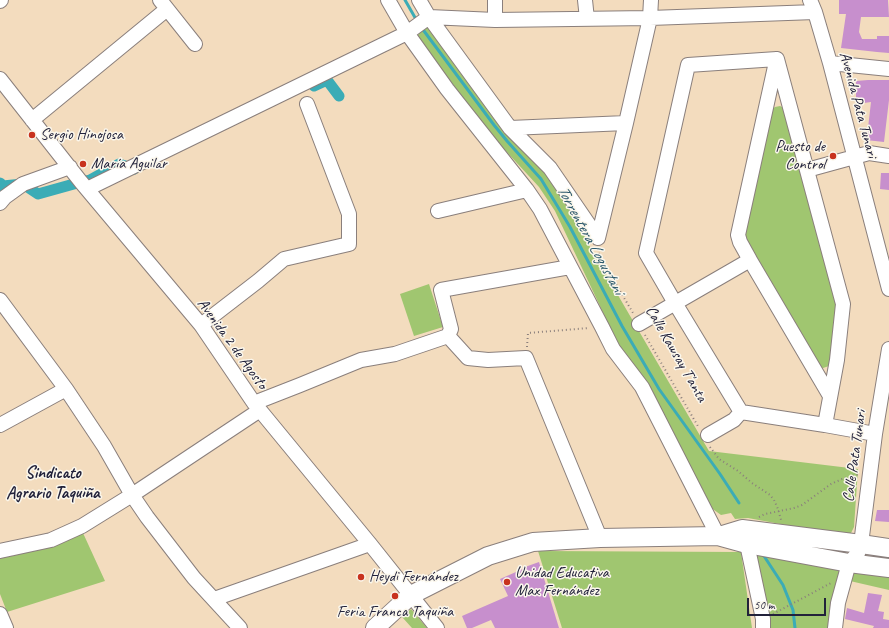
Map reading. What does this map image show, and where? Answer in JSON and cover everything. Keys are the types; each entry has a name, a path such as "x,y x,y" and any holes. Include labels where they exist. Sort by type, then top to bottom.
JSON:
{"main road":[{"path":"375,628 411,595 488,556 533,542 600,538 784,534 889,548"},
{"path":"744,536 847,569 889,568"}],"street":[{"path":"388,0 419,25 510,128 550,168 598,238"},
{"path":"419,0 419,25 447,89 528,190 540,209 613,349 642,387 718,536"},
{"path":"495,0 495,20"},
{"path":"585,0 587,19"},
{"path":"598,238 650,18 651,0"},
{"path":"32,120 163,4 195,44"},
{"path":"87,189 419,25 495,20 650,18 813,6"},
{"name":"Avenida Pata Tunari","path":"813,6 855,156 889,289"},
{"path":"777,59 843,304 837,360 825,425"},
{"path":"777,59 738,235 740,242 750,260 830,396"},
{"path":"741,412 646,253 688,65 777,59"},
{"path":"830,63 889,69"},
{"name":"Avenida 2 de Agosto","path":"0,79 87,189 200,325 257,406 437,628"},
{"path":"765,112 770,107 779,103 785,105 791,110"},
{"path":"200,325 258,282 284,259 349,244 349,214 307,104"},
{"path":"510,128 626,123"},
{"path":"807,170 869,153 889,156"},
{"path":"2,198 23,184 70,167"},
{"path":"438,211 528,190"},
{"path":"638,324 750,260"},
{"path":"0,551 51,540 82,526 132,495 257,406 300,385 362,360 395,354 448,336 451,329 441,290 570,267"},
{"path":"0,300 66,389 104,446 132,495 194,578 240,628"},
{"path":"448,336 468,358 488,360 526,358 600,538"},
{"name":"Calle Pata Tunari","path":"847,569 858,553 861,544 870,464 885,391 889,349"},
{"path":"0,425 66,389"},
{"path":"741,412 875,434"},
{"path":"705,437 734,420 741,412"},
{"path":"744,536 763,619 763,628"},
{"path":"214,599 370,544"},
{"path":"835,628 838,603 847,569"},
{"path":"0,614 6,628"}],"path":[{"name":"Calle Kawsay T'anta","path":"598,238 597,246 600,257 712,451 719,459 770,495 779,511 784,534"},
{"path":"526,358 528,333 602,326"},
{"path":"744,536 754,519 765,514 802,505 831,484 859,473 870,464"},
{"path":"787,606 847,569"}],"green space":[{"path":"430,26 549,175 570,207 591,249 709,451 858,469 854,527 851,533 845,536 748,518 735,519 731,513 721,515 710,507 617,342 555,211 539,187 492,136 426,50 418,36 419,31"},
{"path":"780,106 784,108 839,303 833,362 829,366 823,368 818,367 743,240 771,110"},
{"path":"429,284 443,327 414,336 400,294"},
{"path":"83,533 105,581 7,612 0,594 0,557"},
{"path":"538,551 741,552 752,628 562,628"},
{"path":"755,553 840,568 829,628 770,628 770,615"},
{"path":"852,570 889,575 889,590 850,581"},
{"path":"411,609 427,628 412,628 402,617"}],"building":[{"path":"839,0 888,0 889,17 861,17 859,32 862,39 877,39 877,36 889,36 889,53 841,48 846,14 839,14"},
{"path":"889,80 889,100 884,142 866,140 871,102 864,103 864,99 856,99 856,81"},
{"path":"881,173 889,173 889,190 880,189"},
{"path":"877,510 889,510 889,522 875,521"},
{"path":"539,562 559,628 495,628 491,620 472,628 467,628 462,616 508,596 500,579"},
{"path":"868,593 882,595 878,611 884,612 883,619 889,620 889,628 873,628 874,626 845,619 847,608 864,613"}],"waterway":[{"name":"Torrentera Logustani","path":"405,0 417,21"},
{"name":"Torrentera Logustani","path":"421,27 494,125 541,179 570,227 622,326 659,389 739,503"},
{"path":"314,86 327,80 339,96"},
{"path":"0,183 3,186 23,184 38,194 90,180 119,164 134,169"},
{"name":"Torrentera Logustani","path":"764,556 783,585 793,610 795,628"}],"place":[{"name":"Sergio Hinojosa","path":"32,135"},
{"name":"Puesto de Control","path":"833,156"},
{"name":"María Aguilar","path":"83,164"},
{"name":"Heydi Fernández","path":"361,577"},
{"name":"Unidad Educativa Max Fernández","path":"507,582"},
{"name":"Feria Franca Taquiña","path":"395,596"}],"district":[{"name":"Sindicato Agrario Taquiña","path":"53,484"}]}
